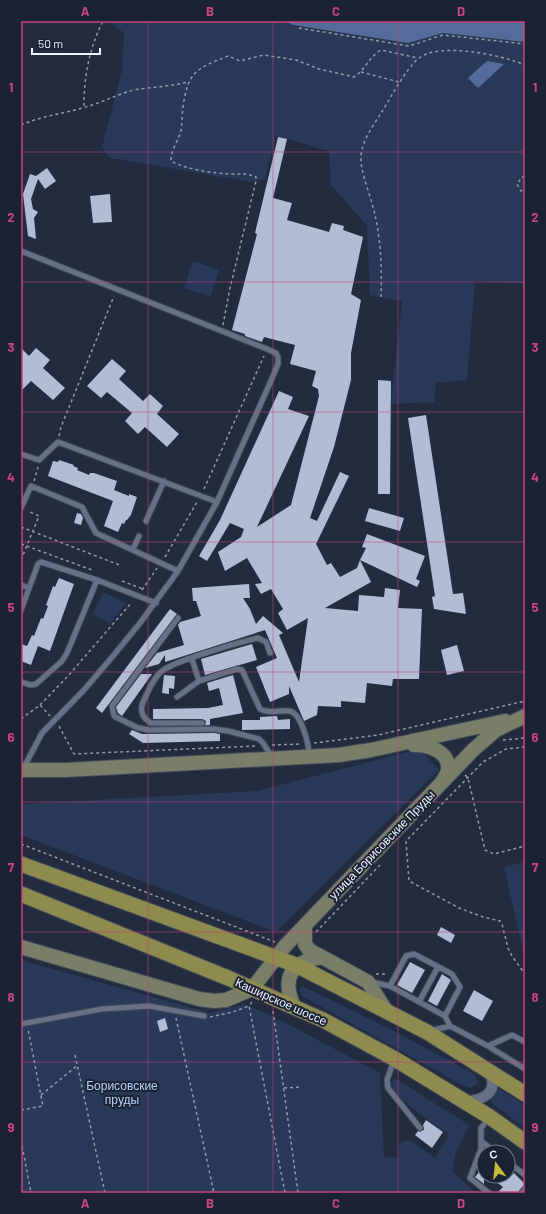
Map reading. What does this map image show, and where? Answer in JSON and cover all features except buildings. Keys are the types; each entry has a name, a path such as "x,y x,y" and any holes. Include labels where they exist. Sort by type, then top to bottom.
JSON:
{"main road":[{"path":"22,770 66,770 273,760 347,754 524,717"},
{"name":"улица Борисовские Пруды","path":"252,996 280,952 305,925 448,785 487,738 496,730 524,717"},
{"path":"397,744 424,745 439,750 446,761 448,770 448,785"},
{"path":"21,864 280,952 296,965 385,1009 427,1032 488,1069 525,1094"},
{"name":"Каширское шоссе","path":"21,894 252,996 294,1006 395,1059 490,1117 525,1142"},
{"path":"305,925 305,944 309,950 368,982 385,1009"},
{"path":"21,948 199,998 214,1001 252,996"},
{"path":"294,1006 288,989 292,973 296,965 307,960 322,958"}],"street":[{"path":"462,1100 475,1101 487,1095 492,1090 493,1083 488,1069"}],"lane":[{"path":"21,251 267,349 276,353 278,356 278,364 217,502 178,571 156,603 108,662 42,732 22,770"},
{"path":"21,454 39,460 58,442 217,502"},
{"path":"146,521 164,481"},
{"path":"22,509 32,486 82,507 96,533 178,571"},
{"path":"133,549 139,536"},
{"path":"21,610 38,564 43,561 138,595 156,603"},
{"path":"21,682 31,685 36,684 62,661 97,580"},
{"path":"21,585 29,588"},
{"path":"178,618 112,706 114,716 145,730 224,730 259,739 273,760"},
{"path":"202,723 151,723 145,719 141,711 142,704 157,675 166,668 258,638 266,642 270,653"},
{"path":"192,659 199,681"},
{"path":"177,697 199,681 237,669 242,670 260,709 267,711 293,712 297,717 308,744 309,758"},
{"path":"390,986 406,956 414,954 452,974 460,987 445,1016"},
{"path":"419,1002 438,967"},
{"path":"368,982 390,986 445,1016 450,1026 488,1046 525,1069"},
{"path":"24,1023 102,1010 149,1006 204,1016"},
{"path":"427,1032 450,1026"},
{"path":"488,1046 512,1035 525,1042"},
{"path":"395,1059 387,1080 388,1088 420,1128"},
{"path":"489,1193 470,1178 481,1149 481,1128 490,1117"},
{"path":"481,1141 485,1144"},
{"path":"516,1168 525,1175"},
{"path":"522,1193 525,1189"}],"path":[{"path":"84,107 86,72 91,50 102,23"},
{"path":"299,28 409,46 443,36 525,44"},
{"path":"222,331 226,304 256,177 249,174 231,174 189,168 171,161 171,156 181,132 183,107 188,82 196,71 228,56 240,62 264,55 296,60 319,69 354,77 361,72 374,54 381,50 418,58"},
{"path":"381,297 376,218 361,161 362,147 399,82 418,58 430,53 444,50 477,53 518,62 525,65"},
{"path":"361,72 399,82"},
{"path":"21,125 140,89 170,87 188,82"},
{"path":"525,177 522,177 517,184 521,191 525,191"},
{"path":"525,216 525,223"},
{"path":"58,442 61,427 117,289"},
{"path":"21,719 40,705 68,676 143,589 161,562 201,496 267,349"},
{"path":"32,486 38,470 39,460"},
{"path":"21,560 39,516 22,509"},
{"path":"21,527 122,566"},
{"path":"21,544 92,570"},
{"path":"121,581 143,589"},
{"path":"40,705 54,720 74,754 308,744 378,735 525,701"},
{"path":"499,744 504,740 525,738"},
{"path":"525,748 506,749 482,762 406,841 409,881 426,892 459,908 483,917 500,921 512,956 525,974"},
{"path":"469,770 464,775 468,778 485,850 494,854 525,846"},
{"path":"404,839 448,785"},
{"path":"21,844 280,952"},
{"path":"305,944 382,862"},
{"path":"252,996 249,1006 285,1193"},
{"path":"204,1016 221,1016 249,1006"},
{"path":"174,1010 214,1193"},
{"path":"273,1012 298,1193"},
{"path":"21,1110 43,1106 24,1023"},
{"path":"75,1055 105,1193"},
{"path":"41,1094 78,1065"},
{"path":"284,1088 302,1086"},
{"path":"21,1140 31,1192 24,1193"}],"green space":[{"path":"108,21 284,21 293,26 408,43 443,33 525,42 525,284 475,281 467,380 436,383 434,402 391,404 402,301 370,295 367,226 331,185 329,151 276,136 265,179 252,182 110,158 102,147 122,70 124,33"},
{"path":"193,261 219,270 211,296 184,288"},
{"path":"103,592 126,603 110,624 93,614"},
{"path":"419,749 439,770 276,932 21,835 21,804 257,791"},
{"path":"525,862 525,959 504,867"},
{"name":"Борисовские пруды","path":"21,960 210,1013 245,1004 282,1021 380,1073 384,1158 399,1157 399,1143 410,1140 435,1158 449,1134 416,1112 401,1098 391,1083 394,1079 398,1080 469,1125 455,1155 453,1172 476,1193 21,1193"},
{"path":"302,986 386,1027 475,1074 478,1083 471,1088 464,1086 302,996 299,990"},
{"path":"498,1088 525,1106 525,1128 490,1102"}],"shaded area":[{"path":"284,21 525,21 525,42 443,33 408,43 293,25"},
{"path":"487,61 504,64 478,88 468,78"}]}
